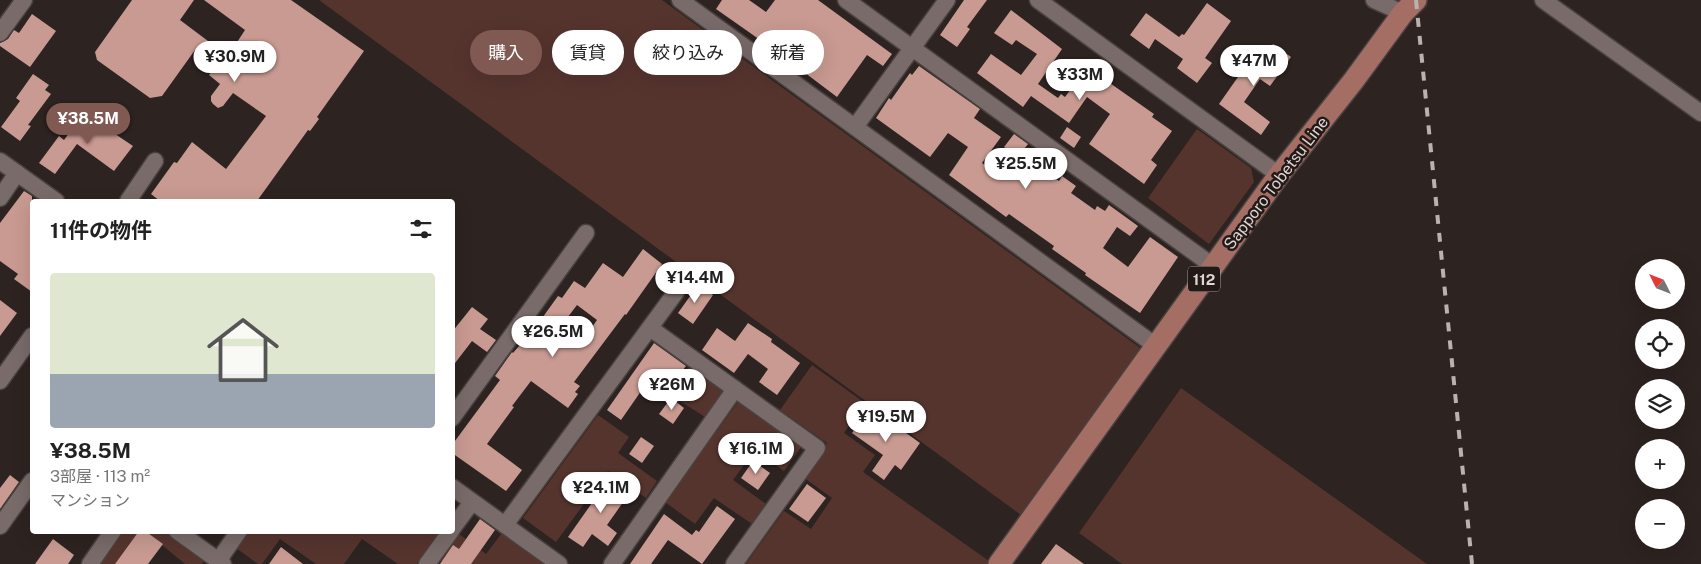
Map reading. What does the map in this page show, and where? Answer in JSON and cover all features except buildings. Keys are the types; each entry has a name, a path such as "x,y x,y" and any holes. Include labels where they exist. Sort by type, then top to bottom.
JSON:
{"main road":[{"name":"Sapporo Tobetsu Line","path":"999,564 1279,174 1410,6"}],"street":[{"path":"0,33 24,0"},
{"path":"680,0 1156,346"},
{"path":"846,0 1213,266"},
{"path":"856,127 947,0"},
{"path":"1038,0 1279,174"},
{"path":"1374,0 1410,6"},
{"path":"1544,0 1701,113"},
{"path":"0,161 53,199"},
{"path":"129,199 156,161"},
{"path":"0,198 17,173"},
{"path":"455,414 586,233"},
{"path":"505,525 676,292"},
{"path":"650,328 817,448 734,564"},
{"path":"0,381 30,339"},
{"path":"612,564 735,389"},
{"path":"0,526 30,484"},
{"path":"455,489 559,564"},
{"path":"455,526 472,502"},
{"path":"90,564 112,534"},
{"path":"181,534 220,562 237,534"},
{"path":"427,564 449,534"}],"shaded area":[{"path":"319,0 662,0 703,30 634,30 634,75 742,75 742,58 752,65 752,75 765,75 1143,350 1021,515"},
{"path":"1197,129 1251,168 1254,182 1209,244 1148,198"},
{"path":"812,365 865,403 844,433 875,455 863,472 989,561 987,564 746,564 784,511 811,529 832,498 803,477 827,443 780,410"},
{"path":"690,366 724,392 705,417 669,394"},
{"path":"1181,388 1427,564 1122,564 1079,533"},
{"path":"738,402 801,447 784,471 755,450 733,480 766,504 752,524 714,498 695,524 665,502"},
{"path":"598,415 629,437 618,453 657,481 646,498 608,471 556,542 523,518"},
{"path":"502,533 544,564 445,564 440,560 459,534 486,554"},
{"path":"116,534 137,534 115,564 95,564"},
{"path":"149,534 170,534 204,560 202,564 185,564"},
{"path":"246,534 438,534 417,564 398,564 362,539 344,564 316,564 280,539 262,564 258,564 236,548"}],"railway":[{"path":"1416,0 1472,564"}]}
